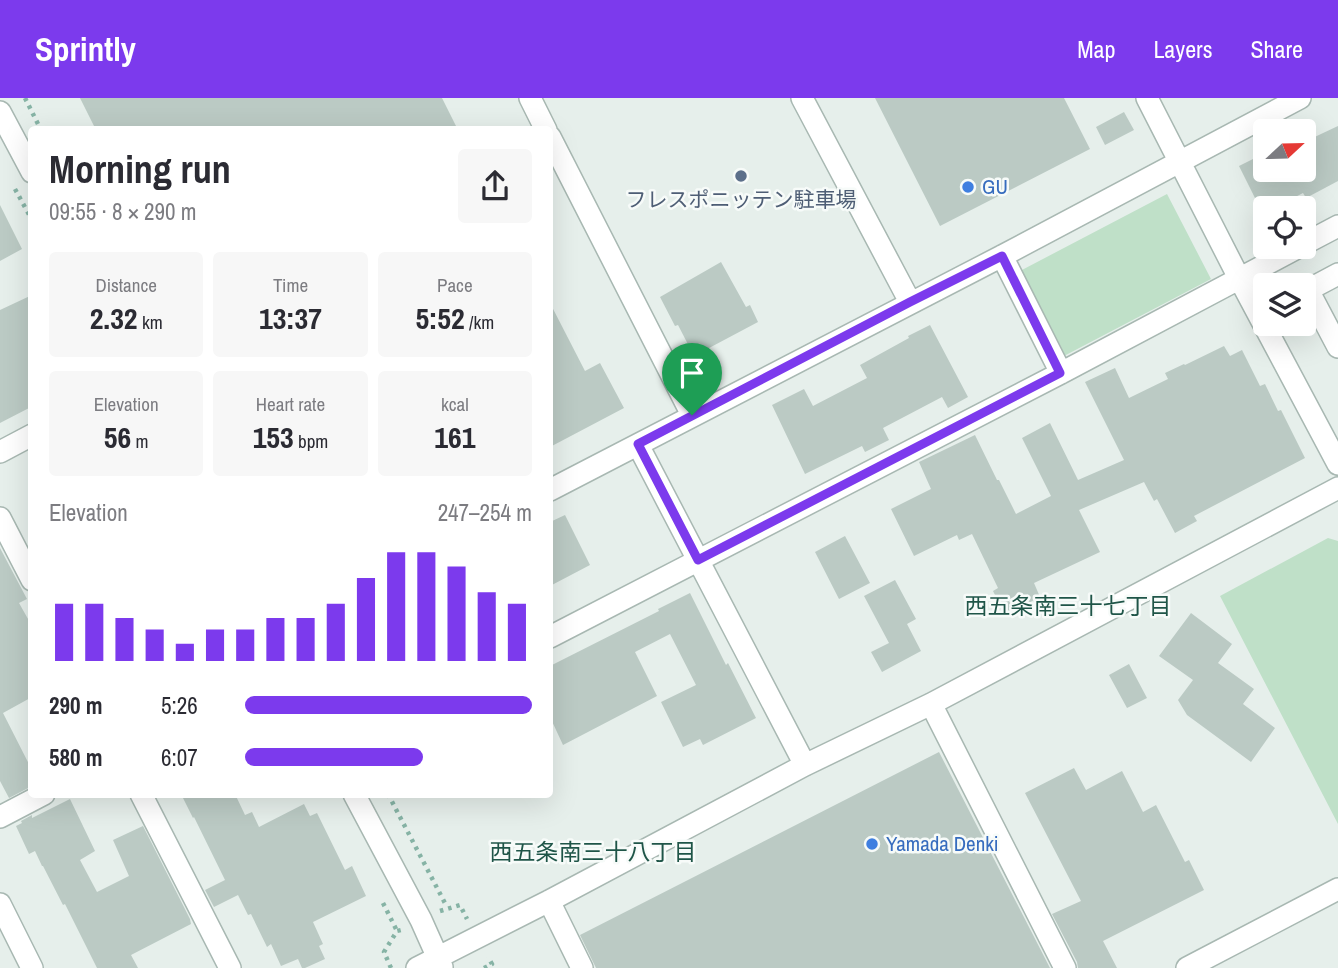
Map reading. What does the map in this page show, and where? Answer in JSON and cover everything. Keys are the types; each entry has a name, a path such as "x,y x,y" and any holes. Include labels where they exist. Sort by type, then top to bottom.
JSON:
{"street":[{"path":"530,98 544,126"},
{"path":"802,98 910,302"},
{"path":"1147,98 1338,464"},
{"path":"553,488 1002,256 1287,101"},
{"path":"0,112 28,164"},
{"path":"553,142 692,415"},
{"path":"1316,238 1338,228"},
{"path":"1002,256 1060,373"},
{"path":"553,636 1276,259"},
{"path":"1338,274 1308,290 1338,347"},
{"path":"0,452 28,437"},
{"path":"638,444 805,765"},
{"path":"416,968 440,962 805,765 931,704 1338,488"},
{"path":"0,518 28,572"},
{"path":"931,704 1065,968"},
{"path":"0,817 36,798"},
{"path":"143,798 230,968"},
{"path":"356,798 440,962"},
{"path":"1187,968 1213,962 1338,889"},
{"path":"549,901 582,968"},
{"path":"0,904 32,968"}],"path":[{"path":"25,98 39,126"},
{"path":"390,798 447,907"}],"green space":[{"path":"1167,194 1211,279 1064,356 1020,271"},
{"path":"1328,538 1338,541 1338,824 1220,596"}],"building":[{"path":"80,98 442,98 456,126 94,126"},
{"name":"GU","path":"875,98 1064,98 1090,149 940,226"},
{"path":"1124,112 1134,130 1105,145 1096,127"},
{"path":"1338,126 1338,181 1310,196 1303,193 1297,196 1254,196 1239,166 1253,159 1253,182 1316,182 1316,136"},
{"path":"0,205 22,249 0,261"},
{"path":"721,262 746,307 750,305 758,322 694,356 660,297"},
{"path":"28,297 28,409 0,423 0,310"},
{"path":"553,309 585,371 600,363 624,408 553,445"},
{"path":"930,325 968,397 948,408 942,397 883,428 889,440 865,452 862,446 805,474 772,405 804,389 813,406 867,378 860,365"},
{"path":"1224,346 1230,356 1242,350 1260,386 1265,384 1278,411 1281,410 1305,458 1194,516 1197,521 1175,533 1157,499 1154,501 1144,482 1079,510 1100,552 1034,583 1040,597 1005,615 993,591 998,588 972,534 959,540 957,535 914,556 891,509 931,489 919,462 975,435 1016,514 1051,496 1022,438 1050,423 1078,480 1124,460 1085,382 1115,368 1129,398 1168,379 1165,373"},
{"path":"565,515 590,565 553,584 553,521"},
{"path":"845,536 870,583 839,599 815,552"},
{"path":"0,548 27,599 19,603 28,619 28,699 3,713 28,762 28,788 9,798 0,781"},
{"path":"895,580 916,619 907,624 921,651 882,672 871,652 889,643 864,596"},
{"path":"690,593 756,718 703,745 700,739 683,747 661,702 696,685 670,634 635,652 657,696 563,745 553,723 553,664 659,611 658,609"},
{"path":"1191,613 1232,644 1218,663 1254,689 1243,704 1275,728 1251,762 1187,715 1178,700 1193,680 1159,656"},
{"path":"1129,664 1147,698 1127,708 1109,675"},
{"name":"Yamada Denki","path":"939,752 1050,968 596,968 580,935"},
{"path":"1074,768 1086,790 1122,771 1143,812 1156,805 1185,862 1189,860 1204,890 1103,941 1117,968 1078,968 1052,914 1081,901 1025,793"},
{"path":"183,798 237,798 245,815 252,812 259,827 304,804 310,816 317,813 345,870 352,866 366,896 313,922 323,944 319,946 325,959 305,968 302,968 298,959 281,966 271,944 267,947 238,895 214,907 205,890 225,880"},
{"path":"70,799 95,851 80,860 97,892 129,876 113,840 143,826 190,919 191,924 131,955 138,968 97,968 35,851 29,854 16,826 32,815 32,818"}],"place":[{"name":"フレスポニッテン駐車場","path":"741,176"},
{"name":"GU","path":"968,187"},
{"name":"Yamada Denki","path":"872,844"}],"district":[{"name":"西五条南三十七丁目","path":"1068,606"},
{"name":"西五条南三十八丁目","path":"593,852"}],"route":[{"path":"1002,256 1060,373 698,560 638,444 692,415 1002,256"}]}
